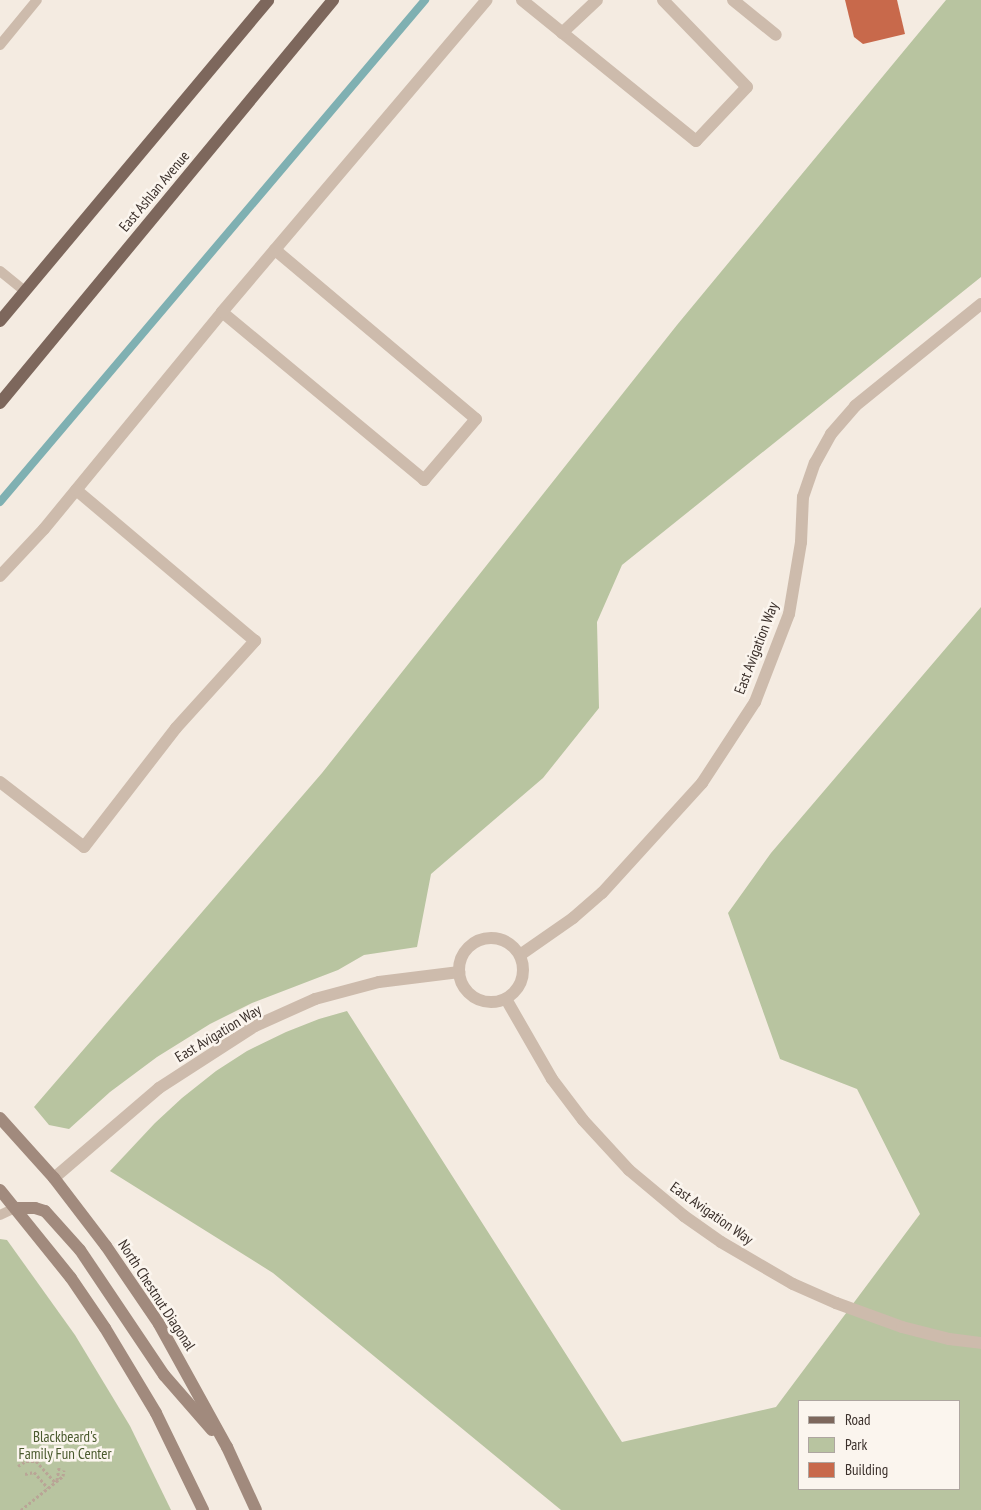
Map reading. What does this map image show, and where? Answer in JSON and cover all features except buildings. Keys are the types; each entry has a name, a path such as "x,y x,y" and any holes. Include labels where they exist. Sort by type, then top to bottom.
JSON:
{"main road":[{"path":"0,321 268,0"},
{"name":"East Ashlan Avenue","path":"0,403 334,0"},
{"name":"North Chestnut Diagonal","path":"0,1118 54,1178 132,1283 159,1324 227,1447 256,1510"},
{"path":"0,1190 71,1278 131,1369 177,1452 203,1510"},
{"path":"15,1208 35,1208 46,1211 80,1250 164,1375 227,1447"}],"street":[{"path":"0,576 44,529 222,312 487,0"},
{"path":"522,0 696,142 747,87 663,0"},
{"path":"562,33 597,0"},
{"path":"733,0 776,35"},
{"path":"222,312 424,480 476,418 275,250"},
{"name":"East Avigation Way","path":"520,955 573,918 602,893 702,783 755,702 789,614 801,542 803,497 815,463 831,434 855,406 981,304"},
{"path":"0,782 84,847 176,728 255,641 76,490"},
{"path":"491,937 508,942 520,955 523,975 514,993 506,999 490,1002 475,998 461,982 459,972 462,955 474,942 491,937"},
{"name":"East Avigation Way","path":"54,1178 159,1088 255,1026 315,1000 379,982 459,972"},
{"name":"East Avigation Way","path":"506,999 552,1079 583,1120 629,1170 684,1216 747,1258 793,1284 872,1318 948,1339 981,1343"}],"lane":[{"path":"0,45 37,0"},
{"path":"0,271 25,291"},
{"path":"0,1215 15,1208"}],"path":[{"path":"18,1466 26,1461 36,1461 56,1481"},
{"path":"56,1481 59,1467"},
{"path":"21,1510 63,1476 64,1470"},
{"path":"25,1474 34,1472 48,1488"}],"green space":[{"path":"946,0 981,0 981,277 622,565 597,622 599,708 543,778 431,874 417,947 364,955 338,970 252,1003 210,1024 157,1057 110,1092 69,1129 49,1125 34,1107 322,773 677,325"},
{"path":"981,607 981,1510 561,1510 273,1273 110,1171 155,1123 182,1098 216,1071 247,1051 286,1032 319,1019 347,1011 622,1442 776,1407 920,1214 857,1089 780,1059 728,913 771,853"},
{"name":"Blackbeard's Family Fun Center","path":"0,1239 7,1240 75,1335 130,1426 171,1510 0,1510"}],"waterway":[{"path":"0,502 425,0"}]}
